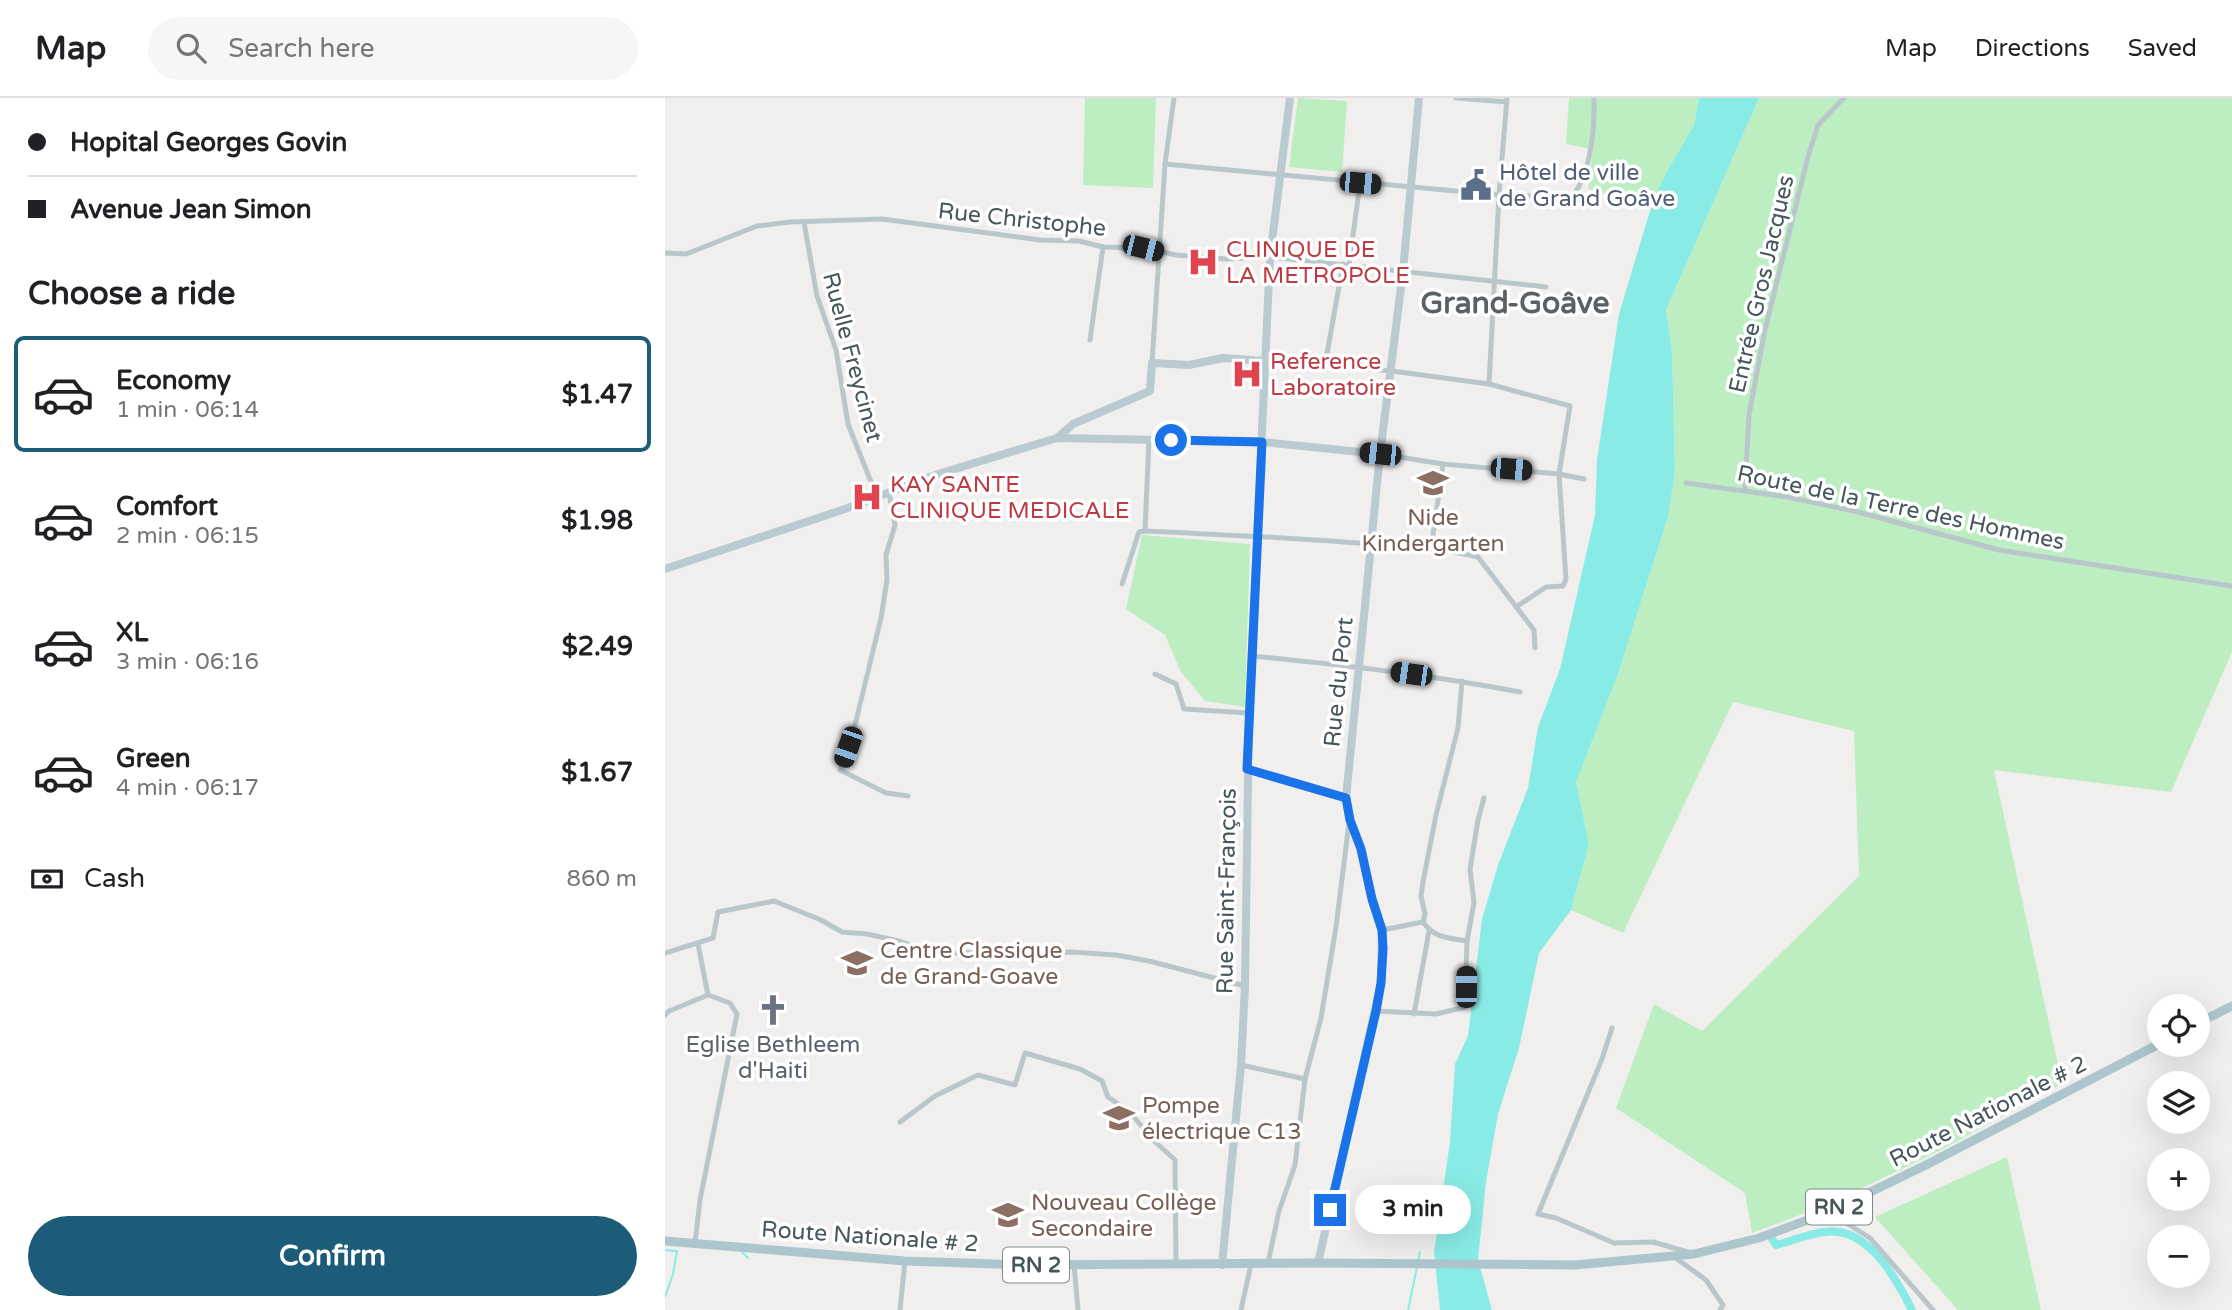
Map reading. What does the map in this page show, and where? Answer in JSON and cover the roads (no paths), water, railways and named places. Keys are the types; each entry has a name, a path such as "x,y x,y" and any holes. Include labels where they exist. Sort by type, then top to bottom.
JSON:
{"main road":[{"path":"2210,1017 2232,1006"},
{"name":"Route Nationale # 2","path":"665,1241 905,1261 1074,1265 1575,1265 1694,1254 1759,1238 1829,1212 1936,1160 2147,1050"}],"street":[{"path":"1057,438 1073,424 1150,391 1165,164 1174,98"},
{"name":"Rue Saint-François","path":"1222,1265 1241,1065 1245,986 1247,769 1270,257 1290,98"},
{"name":"Rue du Port","path":"1268,1264 1279,1212 1295,1165 1305,1079 1323,1005 1350,820 1346,798 1419,98"},
{"path":"1456,98 1507,100 1489,384"},
{"path":"1165,164 1411,188 1571,197 1581,187 1595,122 1594,98"},
{"name":"Entrée Gros Jacques","path":"1745,490 1749,415 1765,330 1808,157 1818,125 1844,98"},
{"path":"1325,365 1360,183"},
{"name":"Rue Christophe","path":"665,253 686,254 757,226 790,222 883,219 1040,240 1079,241 1103,247 1143,248 1226,259 1270,257 1546,287"},
{"name":"Ruelle Freycinet","path":"804,222 817,296 836,350 848,424 877,497"},
{"path":"1090,340 1103,247"},
{"path":"1152,363 1189,365 1223,358 1392,371 1489,384 1570,406 1559,474 1566,579 1563,586 1546,587 1516,607"},
{"path":"665,569 938,474 1057,438 1262,442 1380,454 1443,464 1559,474 1584,479"},
{"path":"1145,531 1149,439"},
{"path":"1431,549 1443,464"},
{"name":"Route de la Terre des Hommes","path":"1686,483 1745,490 1858,512 1999,550 2232,586"},
{"path":"889,493 895,525 885,555 887,580 881,618 855,725 840,770 885,793 908,796"},
{"path":"1122,584 1139,532 1145,531 1372,544 1478,556 1534,630 1535,648"},
{"path":"1252,656 1360,667 1520,692"},
{"path":"1154,674 1177,684 1184,709 1249,713"},
{"path":"1462,681 1458,728 1432,830 1421,897 1425,914 1423,922 1429,931 1437,937 1467,941"},
{"path":"1247,769 1346,798"},
{"path":"1376,1011 1436,1014 1465,1007 1467,941 1474,904 1471,892 1471,860 1484,798"},
{"path":"1318,1263 1381,983 1382,930 1361,849 1350,820"},
{"path":"665,953 713,938 718,912 773,901 821,920 842,932 867,934 932,951 1116,954 1245,986"},
{"path":"1382,930 1423,922"},
{"path":"1413,1014 1429,931"},
{"path":"698,944 708,995"},
{"path":"665,1016 678,1007 708,995 730,1003 737,1014 700,1200 695,1244"},
{"path":"1612,1028 1538,1214 1556,1218 1614,1244 1653,1242 1694,1254"},
{"path":"900,1122 935,1096 978,1075 1015,1085 1025,1053 1080,1069 1102,1081 1108,1097 1130,1112 1151,1139 1175,1160 1176,1265"},
{"path":"1241,1065 1305,1079"},
{"path":"1829,1212 1870,1238 1933,1310"},
{"path":"1672,1256 1706,1280 1723,1305 1720,1310"},
{"path":"900,1310 905,1261"},
{"path":"1241,1310 1251,1264"},
{"path":"1074,1265 1077,1310"}],"water":[{"path":"1699,98 1759,98 1666,310 1672,352 1675,472 1668,517 1617,677 1576,782 1589,844 1571,910 1539,953 1519,1048 1498,1114 1486,1182 1478,1260 1492,1310 1440,1310 1434,1252 1450,1142 1455,1064 1468,1036 1482,919 1498,865 1528,788 1538,727 1560,669 1595,515 1597,460 1619,314 1652,204 1666,173 1694,125"}],"waterway":[{"path":"1772,1239 1776,1245 1824,1232 1839,1232 1854,1237 1878,1256 1898,1283 1912,1310"},
{"path":"665,1250 677,1251 665,1297"},
{"path":"742,1252 748,1258"},
{"path":"1418,1262 1420,1252"},
{"path":"1408,1310 1417,1267"}],"place":[{"name":"Hôtel de ville de Grand Goâve","path":"1476,185"},
{"name":"CLINIQUE DE LA METROPOLE","path":"1203,262"},
{"name":"Reference Laboratoire","path":"1247,374"},
{"name":"Nide Kindergarten","path":"1433,483"},
{"name":"KAY SANTE CLINIQUE MEDICALE","path":"867,497"},
{"name":"Centre Classique de Grand-Goave","path":"857,963"},
{"name":"Eglise Bethleem d'Haiti","path":"773,1010"},
{"name":"Pompe électrique C13","path":"1119,1118"},
{"name":"Nouveau Collège Secondaire","path":"1008,1215"}],"district":[{"name":"Grand-Goâve","path":"1515,303"}]}
